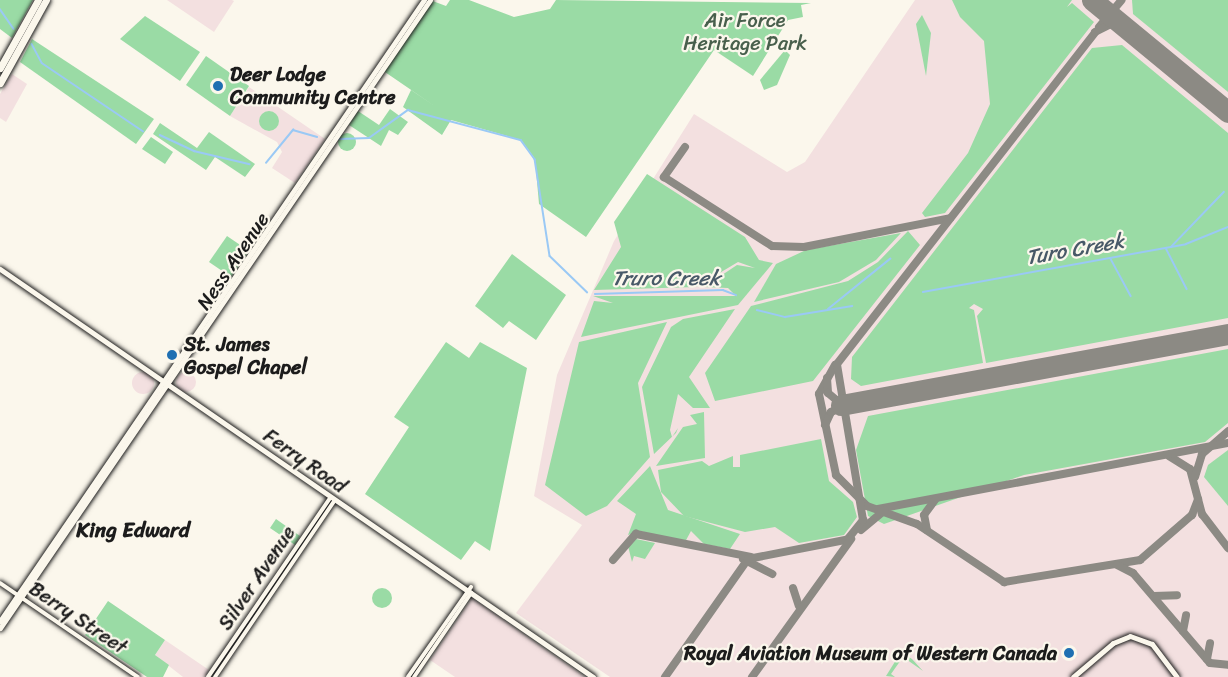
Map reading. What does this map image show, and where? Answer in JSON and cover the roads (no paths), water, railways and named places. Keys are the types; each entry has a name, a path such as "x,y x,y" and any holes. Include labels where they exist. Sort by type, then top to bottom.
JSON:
{"highway":[{"path":"0,68 38,0"},
{"path":"0,84 46,0"}],"main road":[{"name":"Ness Avenue","path":"0,628 168,385 424,0"},
{"name":"Ness Avenue","path":"168,385 430,0"},
{"name":"Ferry Road","path":"0,269 593,677"},
{"name":"Ness Avenue","path":"0,621 20,596"},
{"path":"1073,677 1113,643 1134,636 1152,644 1177,677"}],"street":[{"name":"Silver Avenue","path":"208,677 333,498"},
{"name":"Silver Avenue","path":"215,677 333,498"},
{"name":"Berry Street","path":"0,583 138,677"},
{"path":"408,677 469,592"},
{"path":"414,677 469,592"}],"waterway":[{"name":"Truro Creek","path":"0,9 14,29"},
{"name":"Truro Creek","path":"32,44 42,63 143,131"},
{"name":"Truro Creek","path":"339,139 369,138 408,110 521,140 535,159 550,256 587,292"},
{"name":"Truro Creek","path":"266,163 293,130 317,137"},
{"name":"Truro Creek","path":"160,135 194,151 249,164"},
{"path":"1171,247 1224,192"},
{"name":"Turo Creek","path":"923,292 1186,244 1228,227"},
{"path":"1166,248 1187,289"},
{"path":"828,309 890,259"},
{"path":"1111,259 1131,296"},
{"name":"Truro Creek","path":"595,294 723,290 736,295"},
{"name":"Truro Creek","path":"757,310 785,317 852,306"}],"place":[{"name":"Deer Lodge Community Centre","path":"218,86"},
{"name":"St. James Gospel Chapel","path":"172,355"},
{"name":"Royal Aviation Museum of Western Canada","path":"1069,653"}],"district":[{"name":"King Edward","path":"133,530"}],"park label":[{"name":"Air Force Heritage Park","path":"745,32"}]}
